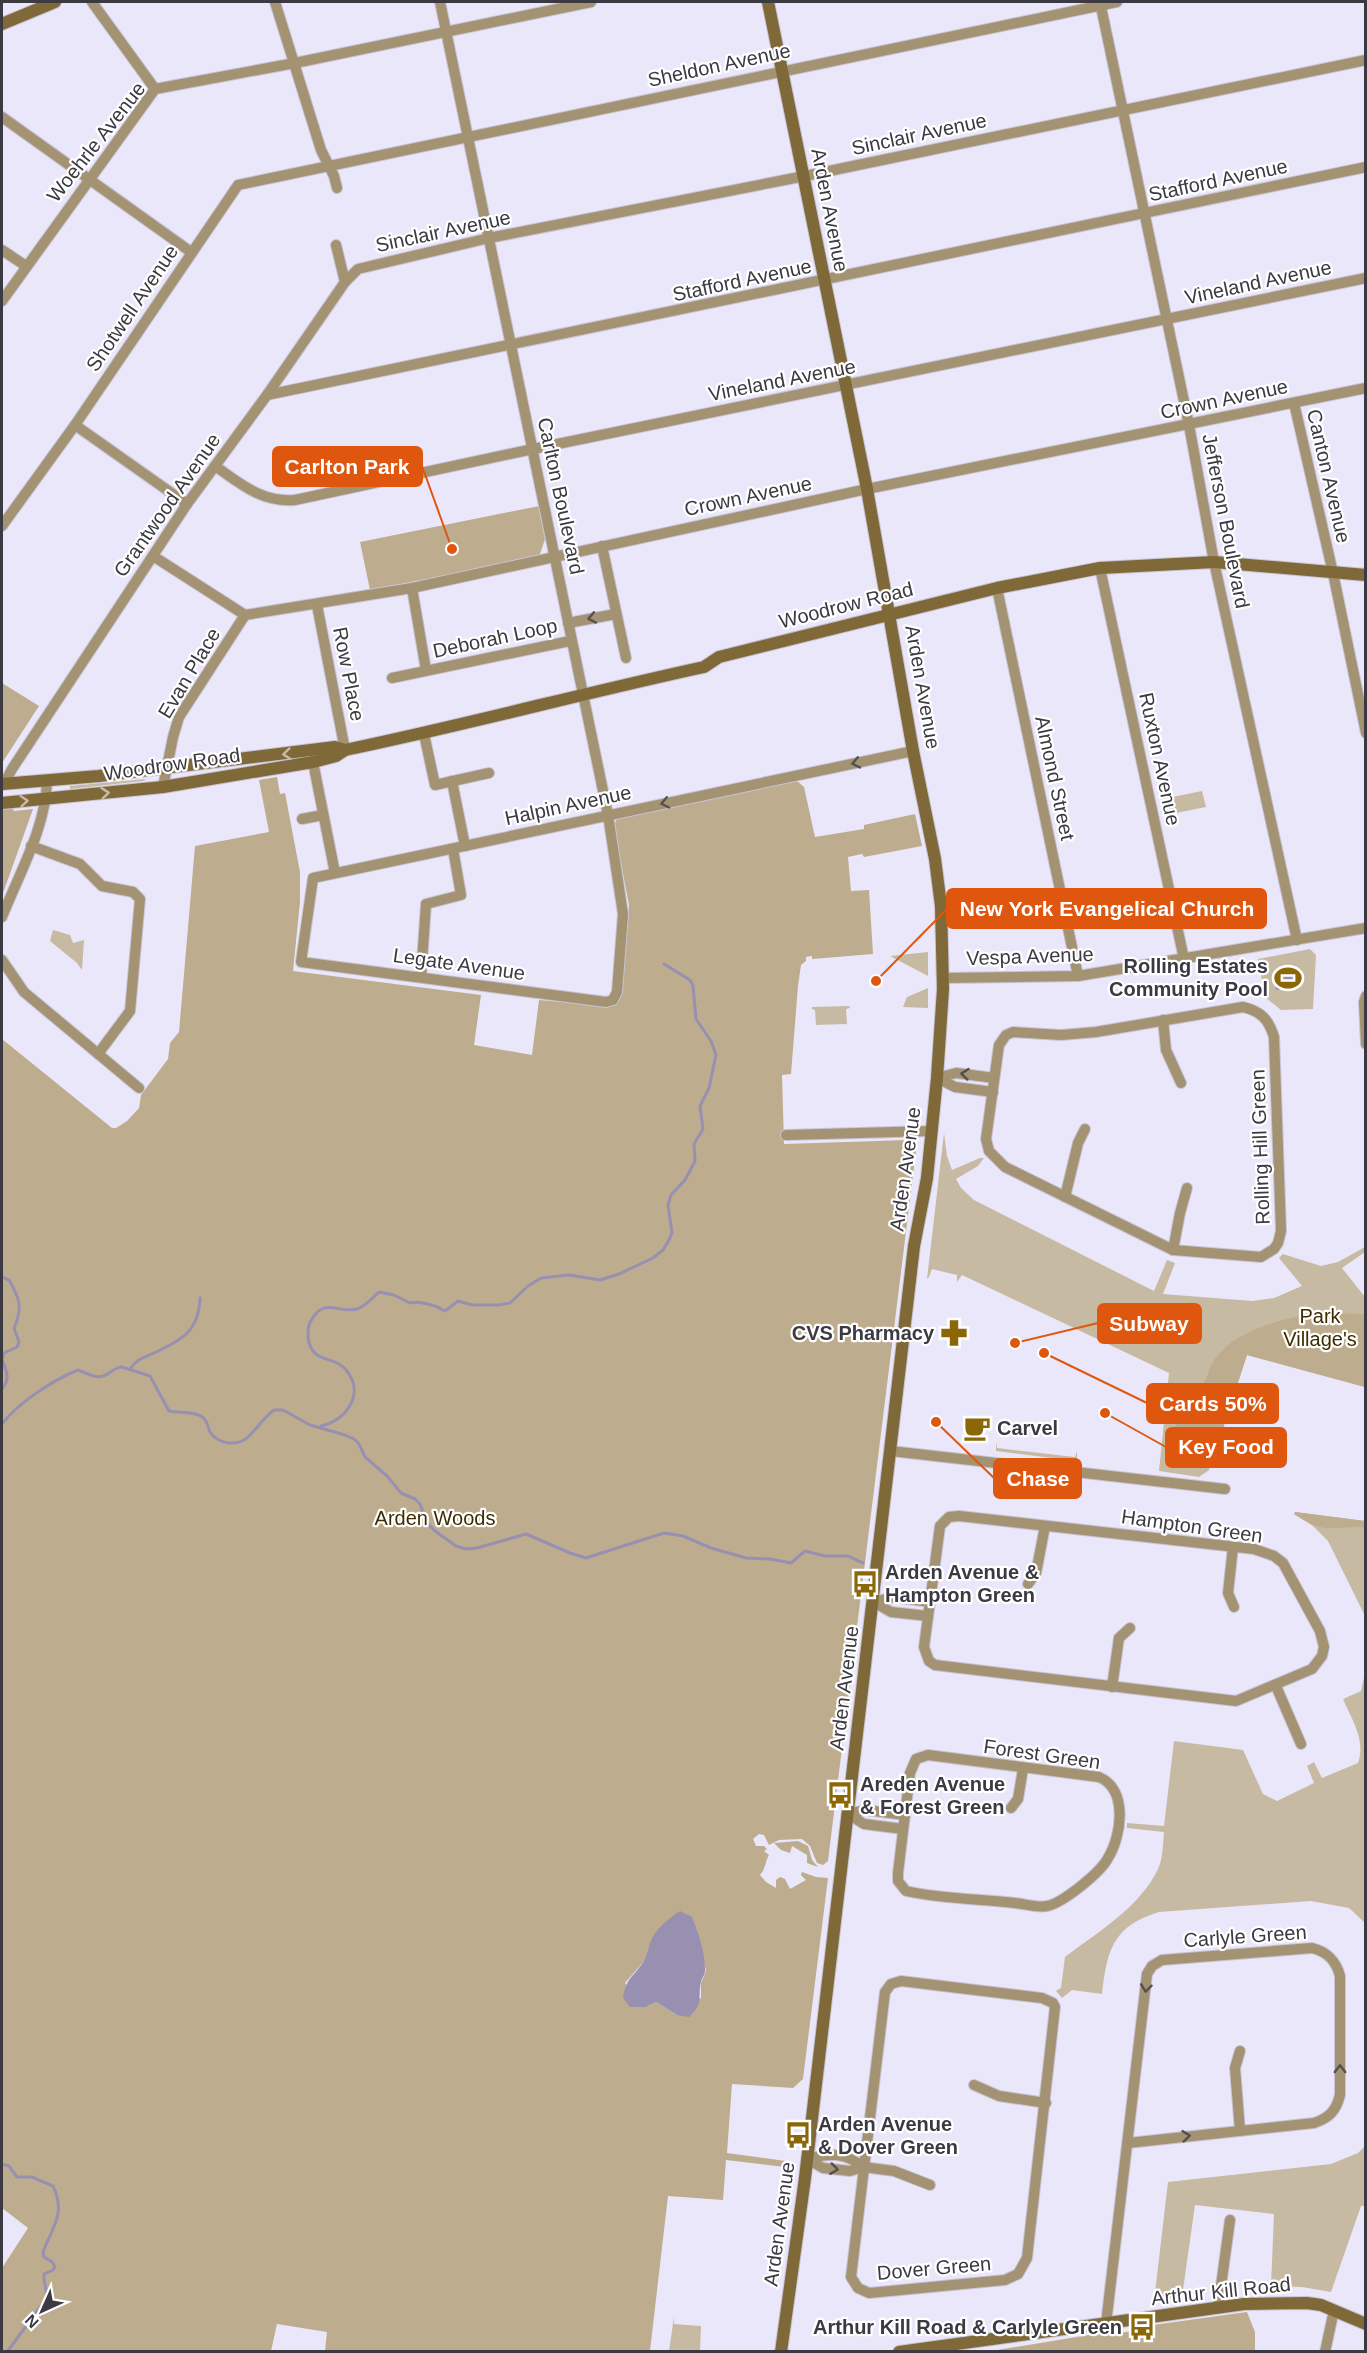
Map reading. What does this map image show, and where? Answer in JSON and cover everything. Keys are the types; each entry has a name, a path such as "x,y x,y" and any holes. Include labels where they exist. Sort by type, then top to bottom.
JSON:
{"street":[{"path":"2,24 55,2"},
{"path":"92,2 154,89"},
{"path":"275,2 321,150 337,188"},
{"name":"Carlton Boulevard","path":"440,2 555,556 570,641 608,814 623,914 617,992 613,1000"},
{"name":"Woehrle Avenue","path":"2,301 154,89 295,63 591,2"},
{"name":"Arden Avenue","path":"768,2 867,489 913,751 928,820 941,906 943,978 937,1078 927,1178 914,1246 874,1602 807,2159 781,2352"},
{"name":"Sheldon Avenue","path":"329,165 1101,3 1118,2"},
{"name":"Jefferson Boulevard","path":"1101,3 1189,425 1214,562 1297,940"},
{"name":"Sinclair Avenue","path":"345,282 352,273 364,266 489,238 805,176 1365,60"},
{"path":"2,117 192,252"},
{"name":"Shotwell Avenue","path":"2,526 75,425 238,185 329,165"},
{"name":"Stafford Avenue","path":"267,396 1365,167"},
{"path":"336,245 345,282"},
{"path":"2,250 26,266"},
{"name":"Vineland Avenue","path":"215,466 261,497 284,501 1365,278"},
{"name":"Grantwood Avenue","path":"3,784 187,504 267,396 345,282"},
{"name":"Crown Avenue","path":"245,615 412,588 867,489 1365,388"},
{"name":"Canton Avenue","path":"1293,403 1334,573 1365,733"},
{"path":"75,425 187,504"},
{"path":"602,546 626,658"},
{"path":"153,556 245,615"},
{"name":"Woodrow Road","path":"2,803 163,787 313,762 336,756 345,750 424,734 581,694 704,667 719,657 890,613 997,588 1100,568 1214,562 1365,575"},
{"name":"Ruxton Avenue","path":"1100,568 1184,958"},
{"name":"Deborah Loop","path":"412,588 426,670"},
{"name":"Almond Street","path":"997,588 1078,976"},
{"name":"Row Place","path":"317,604 345,750"},
{"path":"568,623 616,614"},
{"name":"Evan Place","path":"163,787 179,717 245,615"},
{"name":"Deborah Loop","path":"392,678 570,641"},
{"path":"424,734 435,785 489,773"},
{"name":"Woodrow Road","path":"3,784 166,768 335,747 345,750"},
{"name":"Halpin Avenue","path":"301,962 313,878 913,751"},
{"path":"313,762 335,873"},
{"path":"2,917 47,799 47,781"},
{"path":"452,781 465,846"},
{"path":"302,819 323,815"},
{"path":"31,846 84,867 105,888 134,892 140,899 130,1011 98,1054"},
{"path":"421,976 426,904 461,895 453,849"},
{"name":"Vespa Avenue","path":"943,978 1078,976 1365,928"},
{"path":"2,960 24,992 139,1088"},
{"name":"Legate Avenue","path":"301,962 606,1002 613,1000"},
{"path":"1365,996 1365,1044"},
{"name":"Rolling Hill Green","path":"1243,1007 1259,1013 1267,1020 1274,1037 1281,1231 1278,1243 1268,1254 1254,1257 1173,1250 1005,1167 989,1151 986,1139 994,1078 999,1045 1006,1035 1013,1032 1061,1035 1119,1029 1163,1020 1243,1007"},
{"path":"1163,1020 1166,1050 1181,1083"},
{"path":"937,1078 956,1073 994,1078"},
{"path":"937,1078 956,1087 993,1092"},
{"path":"1065,1197 1078,1143 1086,1129"},
{"path":"786,1135 931,1131"},
{"path":"1173,1250 1187,1188"},
{"path":"891,1451 1225,1489"},
{"name":"Hampton Green","path":"959,1516 1233,1547 1265,1552 1283,1563 1323,1639 1322,1656 1318,1664 1306,1673 1236,1701 935,1665 925,1654 940,1526 949,1517 959,1516"},
{"path":"1028,1584 1036,1573 1045,1526"},
{"path":"1233,1547 1228,1593 1234,1607"},
{"path":"874,1602 892,1597 930,1602"},
{"path":"874,1602 891,1612 928,1616"},
{"path":"1112,1687 1119,1638 1130,1628"},
{"path":"1276,1686 1301,1744"},
{"name":"Forest Green","path":"922,1756 1023,1769 1099,1777 1112,1785 1119,1799 1116,1835 1108,1859 1078,1887 1047,1906 906,1891 898,1881 911,1766 916,1759 922,1756"},
{"path":"1011,1808 1018,1799 1023,1769"},
{"path":"848,1814 867,1810 905,1815"},
{"path":"848,1814 864,1824 903,1829"},
{"name":"Carlyle Green","path":"1106,2324 1147,1974 1152,1966 1162,1960 1312,1948 1320,1950 1334,1961 1340,1976 1340,2095 1335,2110 1323,2120 1128,2142"},
{"name":"Dover Green","path":"895,1982 1042,1998 1053,2003 1056,2013 1046,2103 1027,2258 1018,2274 1005,2280 869,2292 858,2288 851,2271 863,2167 885,1992 895,1982"},
{"path":"1239,2051 1235,2068 1239,2131"},
{"path":"974,2085 999,2096 1046,2103"},
{"path":"807,2159 824,2168 850,2171 863,2167 894,2171 930,2185"},
{"path":"1218,2308 1230,2220"},
{"name":"Arthur Kill Road","path":"899,2352 1218,2308 1293,2302 1320,2305 1365,2324"},
{"path":"1325,2352 1334,2310"}],"green space":[{"path":"539,506 545,539 539,557 370,590 360,542"},
{"path":"2,683 39,706 2,763"},
{"name":"Arden Woods","path":"277,777 280,794 285,793 300,872 300,902 293,971 481,995 474,1045 532,1055 539,1000 611,1006 615,1005 620,995 629,905 614,827 618,818 797,781 804,787 815,837 864,829 864,825 915,814 922,846 864,857 862,854 848,857 851,891 869,890 873,954 812,959 812,956 806,957 806,961 801,965 798,986 791,1074 782,1075 784,1144 908,1140 914,1144 916,1151 828,1861 823,1865 817,1863 810,1846 802,1839 779,1840 769,1845 764,1835 759,1834 753,1839 756,1846 764,1846 767,1849 764,1851 769,1855 760,1875 776,1888 776,1880 780,1877 785,1879 790,1889 806,1880 801,1875 802,1872 828,1878 803,2079 793,2088 732,2084 727,2153 793,2162 792,2168 726,2160 723,2200 668,2196 650,2351 325,2351 327,2332 277,2324 271,2351 2,2351 2,2268 28,2228 2,2208 2,1039 112,1128 127,1121 139,1108 141,1095 168,1059 170,1043 179,1032 195,846 269,832 259,780","holes":["696,1928 706,1971 701,1983 701,1998 677,2015 656,2002 646,2007 625,1983 645,1960"]},
{"path":"146,779 143,781 70,789 70,786"},
{"path":"1202,791 1206,807 1166,815 1163,799"},
{"path":"12,807 14,811 33,809 2,896 2,808"},
{"path":"53,930 70,935 73,943 84,940 82,970 77,963 50,941"},
{"name":"Rolling Estates Community Pool","path":"1310,949 1316,955 1313,1009 1281,1010 1265,997 1258,959"},
{"path":"928,952 928,976 890,956"},
{"path":"928,988 928,1008 903,1007 907,997"},
{"path":"849,1006 850,1008 846,1009 847,1024 816,1025 815,1010 812,1007"},
{"name":"Park Village's","path":"944,1133 947,1156 952,1170 984,1158 978,1166 956,1179 961,1188 974,1200 1154,1291 1167,1260 1175,1263 1163,1294 1252,1301 1274,1298 1302,1286 1279,1258 1283,1254 1321,1266 1338,1262 1365,1247 1365,1252 1342,1268 1365,1297 1365,1387 1247,1355 1209,1470 1199,1477 1159,1471 1169,1373 962,1275 957,1282 957,1275 932,1269 927,1279"},
{"path":"1317,1313 1365,1314 1365,1387 1247,1355 1217,1447 1205,1449 1193,1447 1178,1437 1174,1432 1182,1412 1204,1382 1214,1360 1223,1349 1234,1340 1261,1327"},
{"path":"996,1442 997,1448 1075,1457 1077,1451 1077,1460 996,1451"},
{"path":"1295,1512 1365,1521 1365,1616 1328,1541 1313,1526 1294,1514"},
{"path":"1295,1512 1365,1521 1365,1528 1319,1527 1294,1514"},
{"path":"1365,1673 1365,1923 1349,1908 1311,1901 1159,1912 1131,1925 1115,1942 1110,1952 1102,1994 1072,1990 1062,1998 1056,1991 1061,1988 1065,1957 1129,1907 1150,1883 1160,1865 1164,1832 1127,1828 1127,1823 1164,1826 1174,1741 1243,1750 1263,1794 1277,1801 1314,1783 1307,1766 1314,1762 1322,1778 1358,1763 1359,1738 1343,1699 1361,1691"},
{"path":"798,1841 808,1846 812,1860 818,1867 807,1863 807,1855 792,1846 790,1853 781,1850 774,1843"},
{"path":"1365,2146 1365,2206 1361,2206 1331,2292 1302,2287 1271,2286 1274,2214 1195,2205 1182,2297 1154,2301 1168,2182 1331,2164 1358,2153"},
{"path":"1247,2312 1255,2332 1255,2351 991,2351 1119,2330 1120,2333 1146,2329 1146,2326"},
{"path":"674,2317 674,2324 701,2326 700,2351 669,2351"}],"shaded area":[{"path":"1295,974 1297,987 1276,990 1274,977"},
{"path":"680,1911 692,1917 704,1956 705,1971 697,2008 689,2017 677,2015 656,2002 646,2007 630,2007 623,1998 629,1981 644,1961 655,1933"}],"waterway":[{"path":"321,1426 338,1419 345,1412 350,1405 354,1389 352,1380 342,1366 318,1356 310,1346 309,1325 317,1312 322,1309 327,1307 357,1309 379,1292 394,1295 410,1303 428,1304 445,1311 458,1301 472,1305 499,1305 510,1303 528,1286 541,1278 569,1275 600,1280 653,1258 663,1250 672,1233 668,1205 671,1195 685,1180 695,1161 694,1144 703,1129 700,1106 709,1088 716,1055 711,1041 696,1019 693,986 690,980 664,964"},
{"path":"2,1277 9,1280 19,1303 19,1314 14,1328 19,1342 17,1347 4,1353 2,1359 7,1378 2,1389"},
{"path":"130,1369 140,1359 173,1344 187,1333 196,1319 200,1298"},
{"path":"2,1424 26,1400 68,1374 78,1370 100,1377 122,1367 150,1376 169,1411 201,1416 213,1436 228,1443 244,1440 274,1410 283,1410 310,1425 354,1439 365,1457 387,1476 401,1493 415,1499 420,1504 427,1523 435,1531 456,1546 466,1549 526,1534 586,1558 664,1533 683,1536 711,1548 746,1558 791,1563 805,1551 825,1556 848,1556 863,1563"},
{"path":"2,2164 9,2166 17,2177 32,2177 53,2186 58,2204 57,2219 43,2252 44,2257 55,2267 44,2274 46,2299 7,2352"}],"place":[{"name":"Carlton Park","path":"452,549"},
{"name":"Rolling Estates Community Pool","path":"1288,978"},
{"name":"New York Evangelical Church","path":"876,981"},
{"name":"CVS Pharmacy","path":"954,1333"},
{"name":"Subway","path":"1015,1343"},
{"name":"Cards 50%","path":"1044,1353"},
{"name":"Key Food","path":"1105,1413"},
{"name":"Chase","path":"936,1422"},
{"name":"Carvel","path":"977,1428"},
{"name":"Arden Avenue & Hampton Green","path":"865,1584"},
{"name":"Areden Avenue & Forest Green","path":"840,1795"},
{"name":"Arden Avenue & Dover Green","path":"798,2135"},
{"name":"Arthur Kill Road & Carlyle Green","path":"1142,2327"}]}
